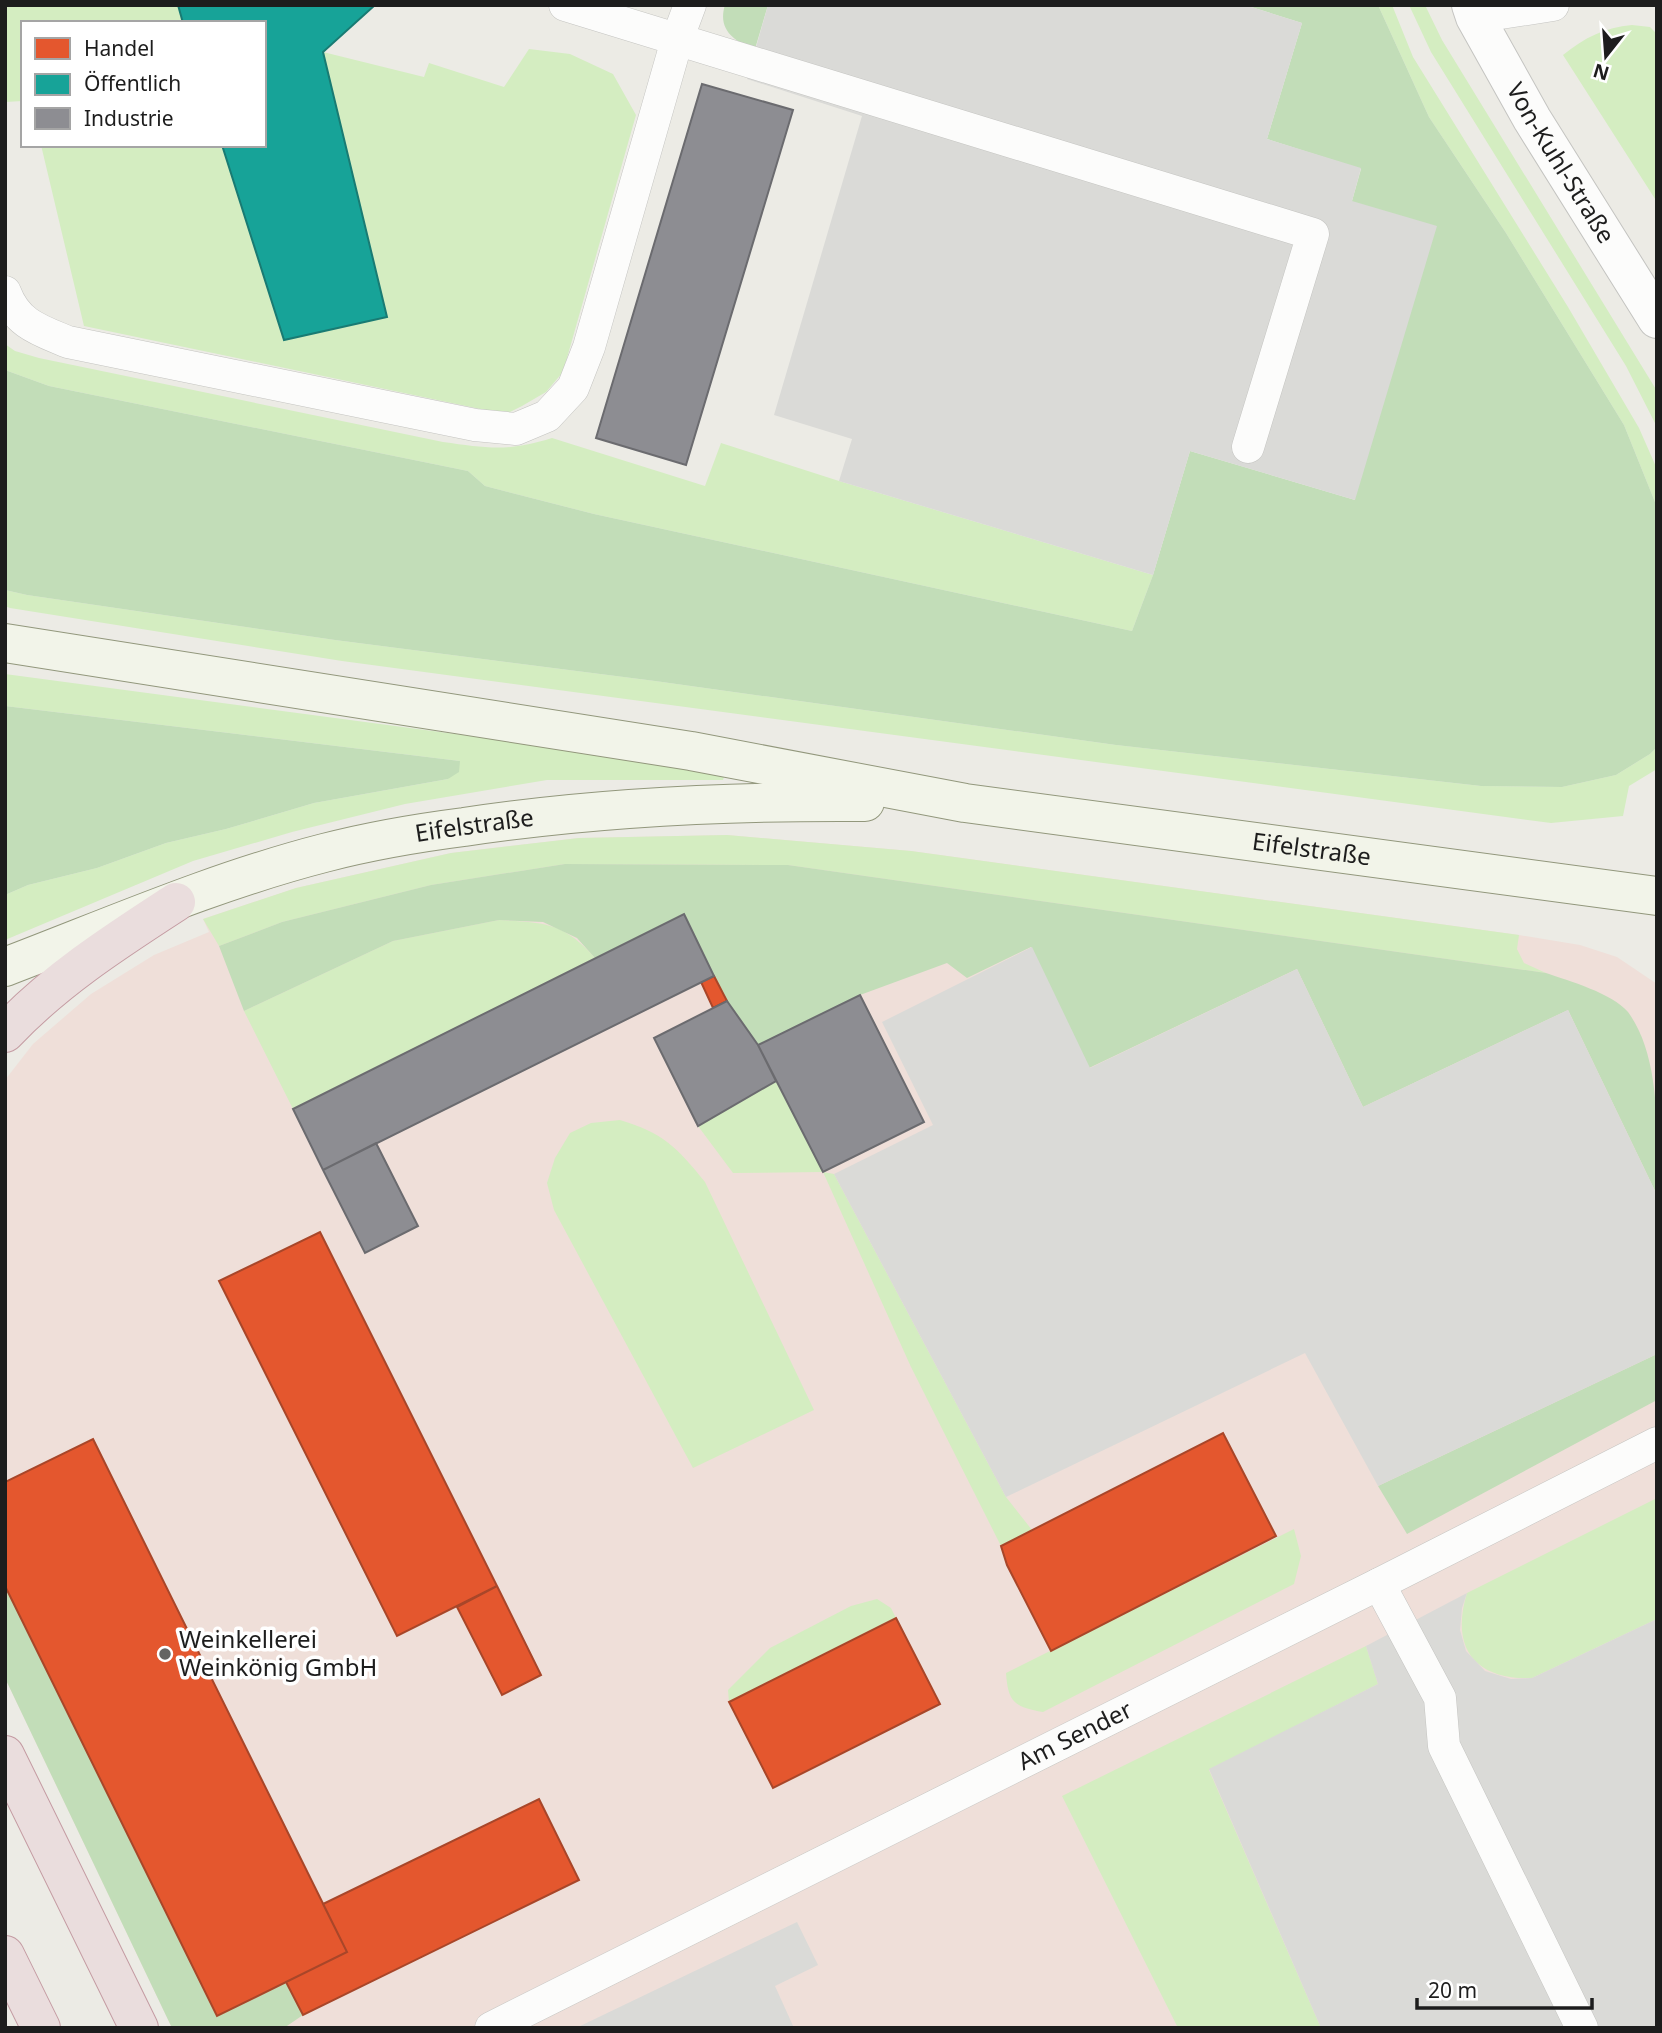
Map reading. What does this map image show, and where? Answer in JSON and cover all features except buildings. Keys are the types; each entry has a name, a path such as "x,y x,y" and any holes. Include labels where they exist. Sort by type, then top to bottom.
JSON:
{"highway":[{"path":"5,1033 53,988 105,948 176,902"},
{"path":"5,1755 139,2028"},
{"path":"5,1955 41,2028"}],"street":[{"name":"Von-Kuhl-Straße","path":"1473,11 1532,120 1657,319"},
{"name":"Eifelstraße","path":"5,643 691,751 965,803 1657,896"},
{"name":"Eifelstraße","path":"5,967 255,872 326,852 416,834 524,818 636,807 769,801 965,803"}],"lane":[{"path":"565,5 1313,234 1248,447"},
{"path":"5,292 10,304 28,326 68,342 475,425 516,429 547,416 573,388 589,347 677,40 690,5"},
{"path":"1473,11 1553,5"},
{"name":"Am Sender","path":"491,2028 1657,1443"},
{"path":"1379,1584 1440,1698 1444,1746 1582,2028"}],"shaded area":[{"path":"768,5 1245,5 1302,23 1267,139 1361,168 1352,201 1437,226 1355,500 1190,451 1153,575 839,481 852,439 774,415 862,116 747,79"},
{"path":"727,835 911,851 1519,935 1580,945 1617,957 1657,984 1657,2028 172,2028 5,1678 5,1080 33,1044 91,994 154,955 209,932 203,919 296,888 451,853 579,838"},
{"path":"1032,947 1090,1068 1297,969 1363,1107 1568,1010 1657,1195 1657,1354 1378,1486 1305,1353 1006,1497 834,1174 933,1125 882,1022"},
{"path":"1467,1593 1462,1608 1460,1630 1466,1651 1485,1671 1511,1679 1532,1678 1657,1619 1657,2028 1321,2028 1209,1769 1378,1684 1366,1646"},
{"path":"797,1922 818,1965 775,1986 794,2028 576,2028"}],"green space":[{"path":"5,5 178,5 182,21 21,21 21,101 5,102"},
{"path":"725,5 768,5 755,49 730,34 724,21"},
{"path":"1245,5 1378,5 1429,117 1506,233 1624,425 1657,507 1657,747 1616,775 1562,787 1481,786 1116,745 335,640 5,590 5,370 49,386 468,471 485,486 594,514 1132,631 1153,575 1190,451 1355,500 1352,201 1361,169 1267,139 1302,23"},
{"path":"1378,5 1392,5 1413,57 1568,307 1639,428 1657,469 1657,507 1624,425 1506,233 1429,117"},
{"path":"1409,5 1425,5 1442,40 1657,391 1657,427 1626,366 1431,52"},
{"path":"1632,25 1650,27 1657,34 1657,202 1563,55 1595,34"},
{"path":"529,49 570,54 613,74 636,115 563,372 546,392 522,406 510,412 485,410 84,326 41,147 223,147 284,340 387,317 323,52 424,77 429,63 504,87"},
{"path":"5,344 15,351 39,358 443,442 498,448 552,438 705,486 721,443 1153,575 1132,631 594,514 485,486 468,471 49,386 5,370"},
{"path":"5,590 335,640 1116,745 1481,786 1562,787 1616,775 1657,747 1657,769 1629,786 1623,816 1551,823 342,661 10,608 5,606"},
{"path":"5,674 726,770 723,780 547,780 405,804 292,832 193,861 5,940 5,895 28,885 97,868 166,843 226,829 314,803 448,779 460,761 5,706"},
{"path":"5,706 460,761 459,772 448,779 314,803 226,829 166,843 97,868 28,885 5,895"},
{"path":"727,835 911,851 1519,935 1517,949 1524,963 1546,973 788,865 565,864 431,885 282,922 219,946 203,919 296,888 451,853 579,838"},
{"path":"565,864 788,865 1546,973 1590,988 1612,999 1628,1012 1639,1031 1647,1052 1655,1099 1657,1195 1568,1010 1363,1107 1297,969 1089,1068 1031,947 967,978 947,963 860,995 758,1045 727,1001 684,914 595,958 577,938 543,922 499,920 393,941 244,1011 219,946 282,922 431,885"},
{"path":"499,920 541,924 563,931 595,958 293,1109 244,1011 393,941"},
{"path":"776,1081 823,1172 733,1173 698,1126"},
{"path":"620,1120 647,1130 668,1143 705,1182 814,1410 693,1468 554,1210 547,1183 555,1158 570,1133 591,1123"},
{"path":"823,1172 834,1174 1006,1497 1032,1530 1001,1546 911,1367"},
{"path":"1657,1354 1657,1400 1407,1534 1378,1486"},
{"path":"1657,1498 1657,1619 1532,1678 1495,1673 1472,1657 1465,1645 1462,1630 1467,1593"},
{"path":"1294,1529 1301,1556 1294,1584 1043,1712 1014,1702 1006,1673"},
{"path":"5,1586 286,1982 303,2015 284,2028 172,2028 5,1678"},
{"path":"877,1599 891,1608 896,1618 729,1702 728,1690 770,1648 851,1606"},
{"path":"1366,1646 1378,1684 1209,1770 1321,2028 1178,2028 1062,1796"}],"place":[{"name":"Weinkellerei Weinkönig GmbH","path":"165,1654"}]}
